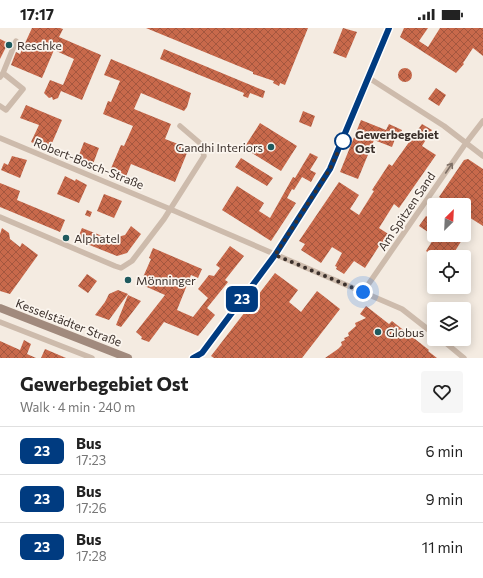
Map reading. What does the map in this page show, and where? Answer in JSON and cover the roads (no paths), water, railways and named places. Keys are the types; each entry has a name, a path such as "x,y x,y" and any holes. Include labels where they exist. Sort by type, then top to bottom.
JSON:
{"main road":[{"name":"Kesselstädter Straße","path":"0,308 128,358"}],"street":[{"path":"193,358 201,355 275,255 330,169 389,28"},
{"path":"0,106 6,110 23,89 2,75 16,41"},
{"path":"369,78 444,126 483,156"},
{"name":"Am Spitzen Sand","path":"363,292 466,143 483,121"},
{"path":"0,217 121,268 132,262 170,209 204,156 201,144 180,126"},
{"name":"Robert-Bosch-Straße","path":"0,138 170,209 406,311 427,328"},
{"path":"0,322 92,358"},
{"path":"449,346 464,358"}],"place":[{"name":"Reschke","path":"9,45"},
{"name":"Gewerbegebiet Ost","path":"343,141"},
{"name":"Gandhi Interiors","path":"271,147"},
{"name":"Alphatel","path":"66,238"},
{"name":"Mönninger","path":"128,280"},
{"name":"Globus","path":"378,332"}]}
